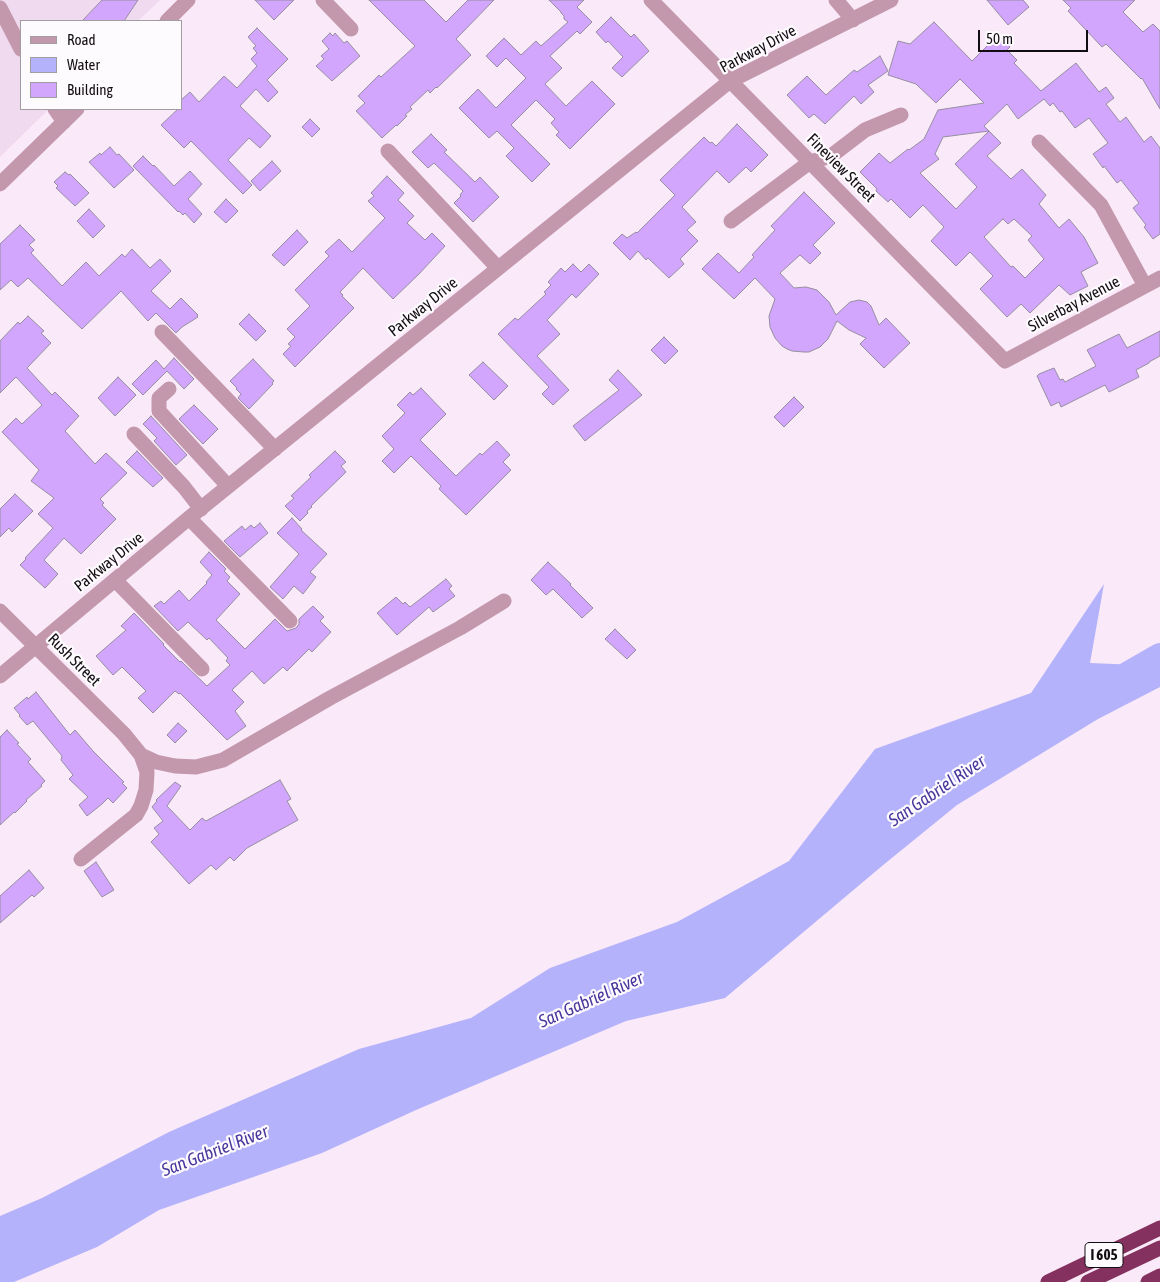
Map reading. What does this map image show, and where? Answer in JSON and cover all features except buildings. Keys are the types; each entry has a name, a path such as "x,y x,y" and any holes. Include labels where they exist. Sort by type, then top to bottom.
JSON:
{"highway":[{"name":"I 605","path":"1048,1282 1160,1228"},
{"path":"1088,1282 1160,1248"},
{"path":"1111,1282 1160,1259"},
{"path":"1148,1282 1160,1276"}],"street":[{"path":"168,20 188,0"},
{"path":"323,0 351,29"},
{"name":"Fineview Street","path":"651,0 1005,361"},
{"path":"836,0 852,20"},
{"name":"Parkway Drive","path":"0,676 228,486 730,81 891,0"},
{"path":"0,8 20,47"},
{"path":"56,110 64,122"},
{"path":"0,184 76,110"},
{"path":"732,221 810,162 831,156 865,130 901,115"},
{"path":"1038,142 1101,205 1145,286"},
{"path":"388,151 498,268"},
{"name":"Silverbay Avenue","path":"1005,361 1160,278"},
{"path":"162,332 275,449"},
{"path":"169,389 159,398 159,411 228,486"},
{"path":"134,434 184,487 195,514 290,621"},
{"path":"115,580 202,669"},
{"path":"142,755 156,762 174,766 196,767 222,760 330,698 460,628 504,601"},
{"name":"Rush Street","path":"0,611 124,734 142,755"},
{"path":"81,859 136,815 146,790 147,772 142,755"}],"shaded area":[{"path":"0,0 160,0 139,20 20,20 20,110 48,110 0,157"}],"water":[{"path":"1104,584 1090,663 1160,666 1160,687 1098,719 957,805 725,998 626,1021 416,1110 322,1153 159,1210 97,1247 14,1282 0,1282 0,1216 42,1198 169,1132 359,1049 471,1018 550,968 677,922 789,861 875,749 1031,693"}],"waterway":[{"name":"San Gabriel River","path":"1113,683 1160,656"}]}
